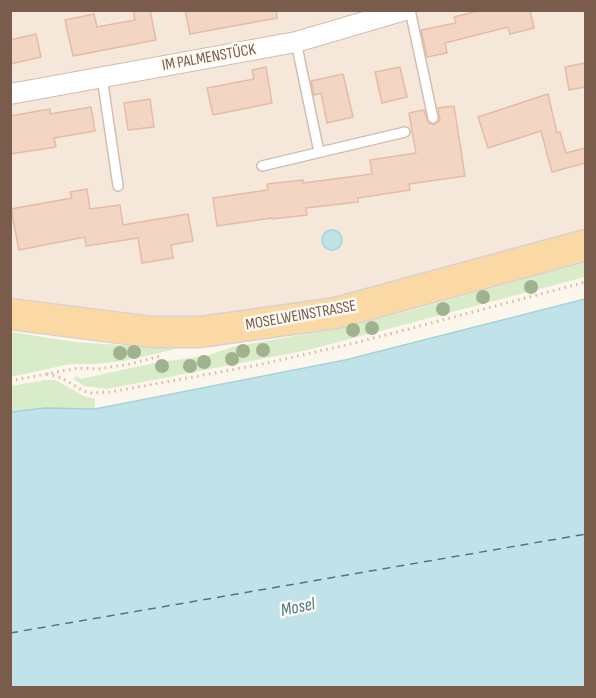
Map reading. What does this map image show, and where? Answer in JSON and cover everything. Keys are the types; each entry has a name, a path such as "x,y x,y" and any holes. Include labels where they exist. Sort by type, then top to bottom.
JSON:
{"main road":[{"name":"MOSELWEINSTRASSE","path":"10,315 152,333 200,332 336,312 585,245"}],"street":[{"name":"IM PALMENSTÜCK","path":"10,94 296,42 405,10"}],"lane":[{"path":"410,10 433,118"},
{"path":"296,42 319,152"},
{"path":"102,77 118,186"},
{"path":"262,166 405,132"}],"path":[{"path":"47,374 62,378 83,391 111,392 258,365 359,342 585,282"},
{"path":"10,381 78,368 98,369 130,364 161,356"}],"shaded area":[{"path":"10,11 585,11 585,231 325,301 238,315 150,318 11,299"}],"green space":[{"path":"585,262 585,277 308,350 107,389 84,386 73,379 77,376 81,379 149,364 209,355 232,347 328,330 401,313"},
{"path":"11,332 75,342 150,347 178,346 172,350 123,361 70,364 11,377"},
{"path":"55,380 84,396 95,399 95,409 45,408 11,412 11,386"}],"water":[{"path":"332,230 339,233 342,240 339,247 332,250 325,247 322,240 325,233"},
{"name":"Mosel","path":"585,299 585,687 11,687 11,412 45,408 95,409 345,360"}],"building":[{"path":"133,10 150,10 156,40 73,56 65,20 94,14 97,27 135,20"},
{"path":"185,10 276,10 277,18 190,34"},
{"path":"482,10 530,10 534,28 510,34 508,27 445,43 447,53 427,57 421,30 456,23 454,17"},
{"path":"36,34 41,57 10,64 10,40"},
{"path":"585,63 585,87 569,90 565,67"},
{"path":"266,67 272,103 213,115 207,88 254,79 252,70"},
{"path":"400,67 407,97 382,103 375,72"},
{"path":"343,74 353,117 327,123 321,93 314,95 311,81"},
{"path":"548,94 557,133 560,132 566,153 585,148 585,163 552,172 541,131 488,148 478,117"},
{"path":"150,99 154,127 128,130 124,103"},
{"path":"454,106 465,176 409,184 410,190 358,198 358,202 306,208 307,215 217,226 213,198 268,190 267,184 303,180 303,183 372,174 370,160 416,153 409,113 424,110 428,122 434,125 440,120 438,108"},
{"path":"91,107 95,131 54,138 56,147 10,154 10,116 50,109 50,114"},
{"path":"87,189 90,209 120,205 123,225 188,214 193,241 171,245 173,258 142,263 138,238 86,246 85,237 19,250 11,209 72,198 70,192"}],"ferry route":[{"path":"10,633 586,534"}]}
